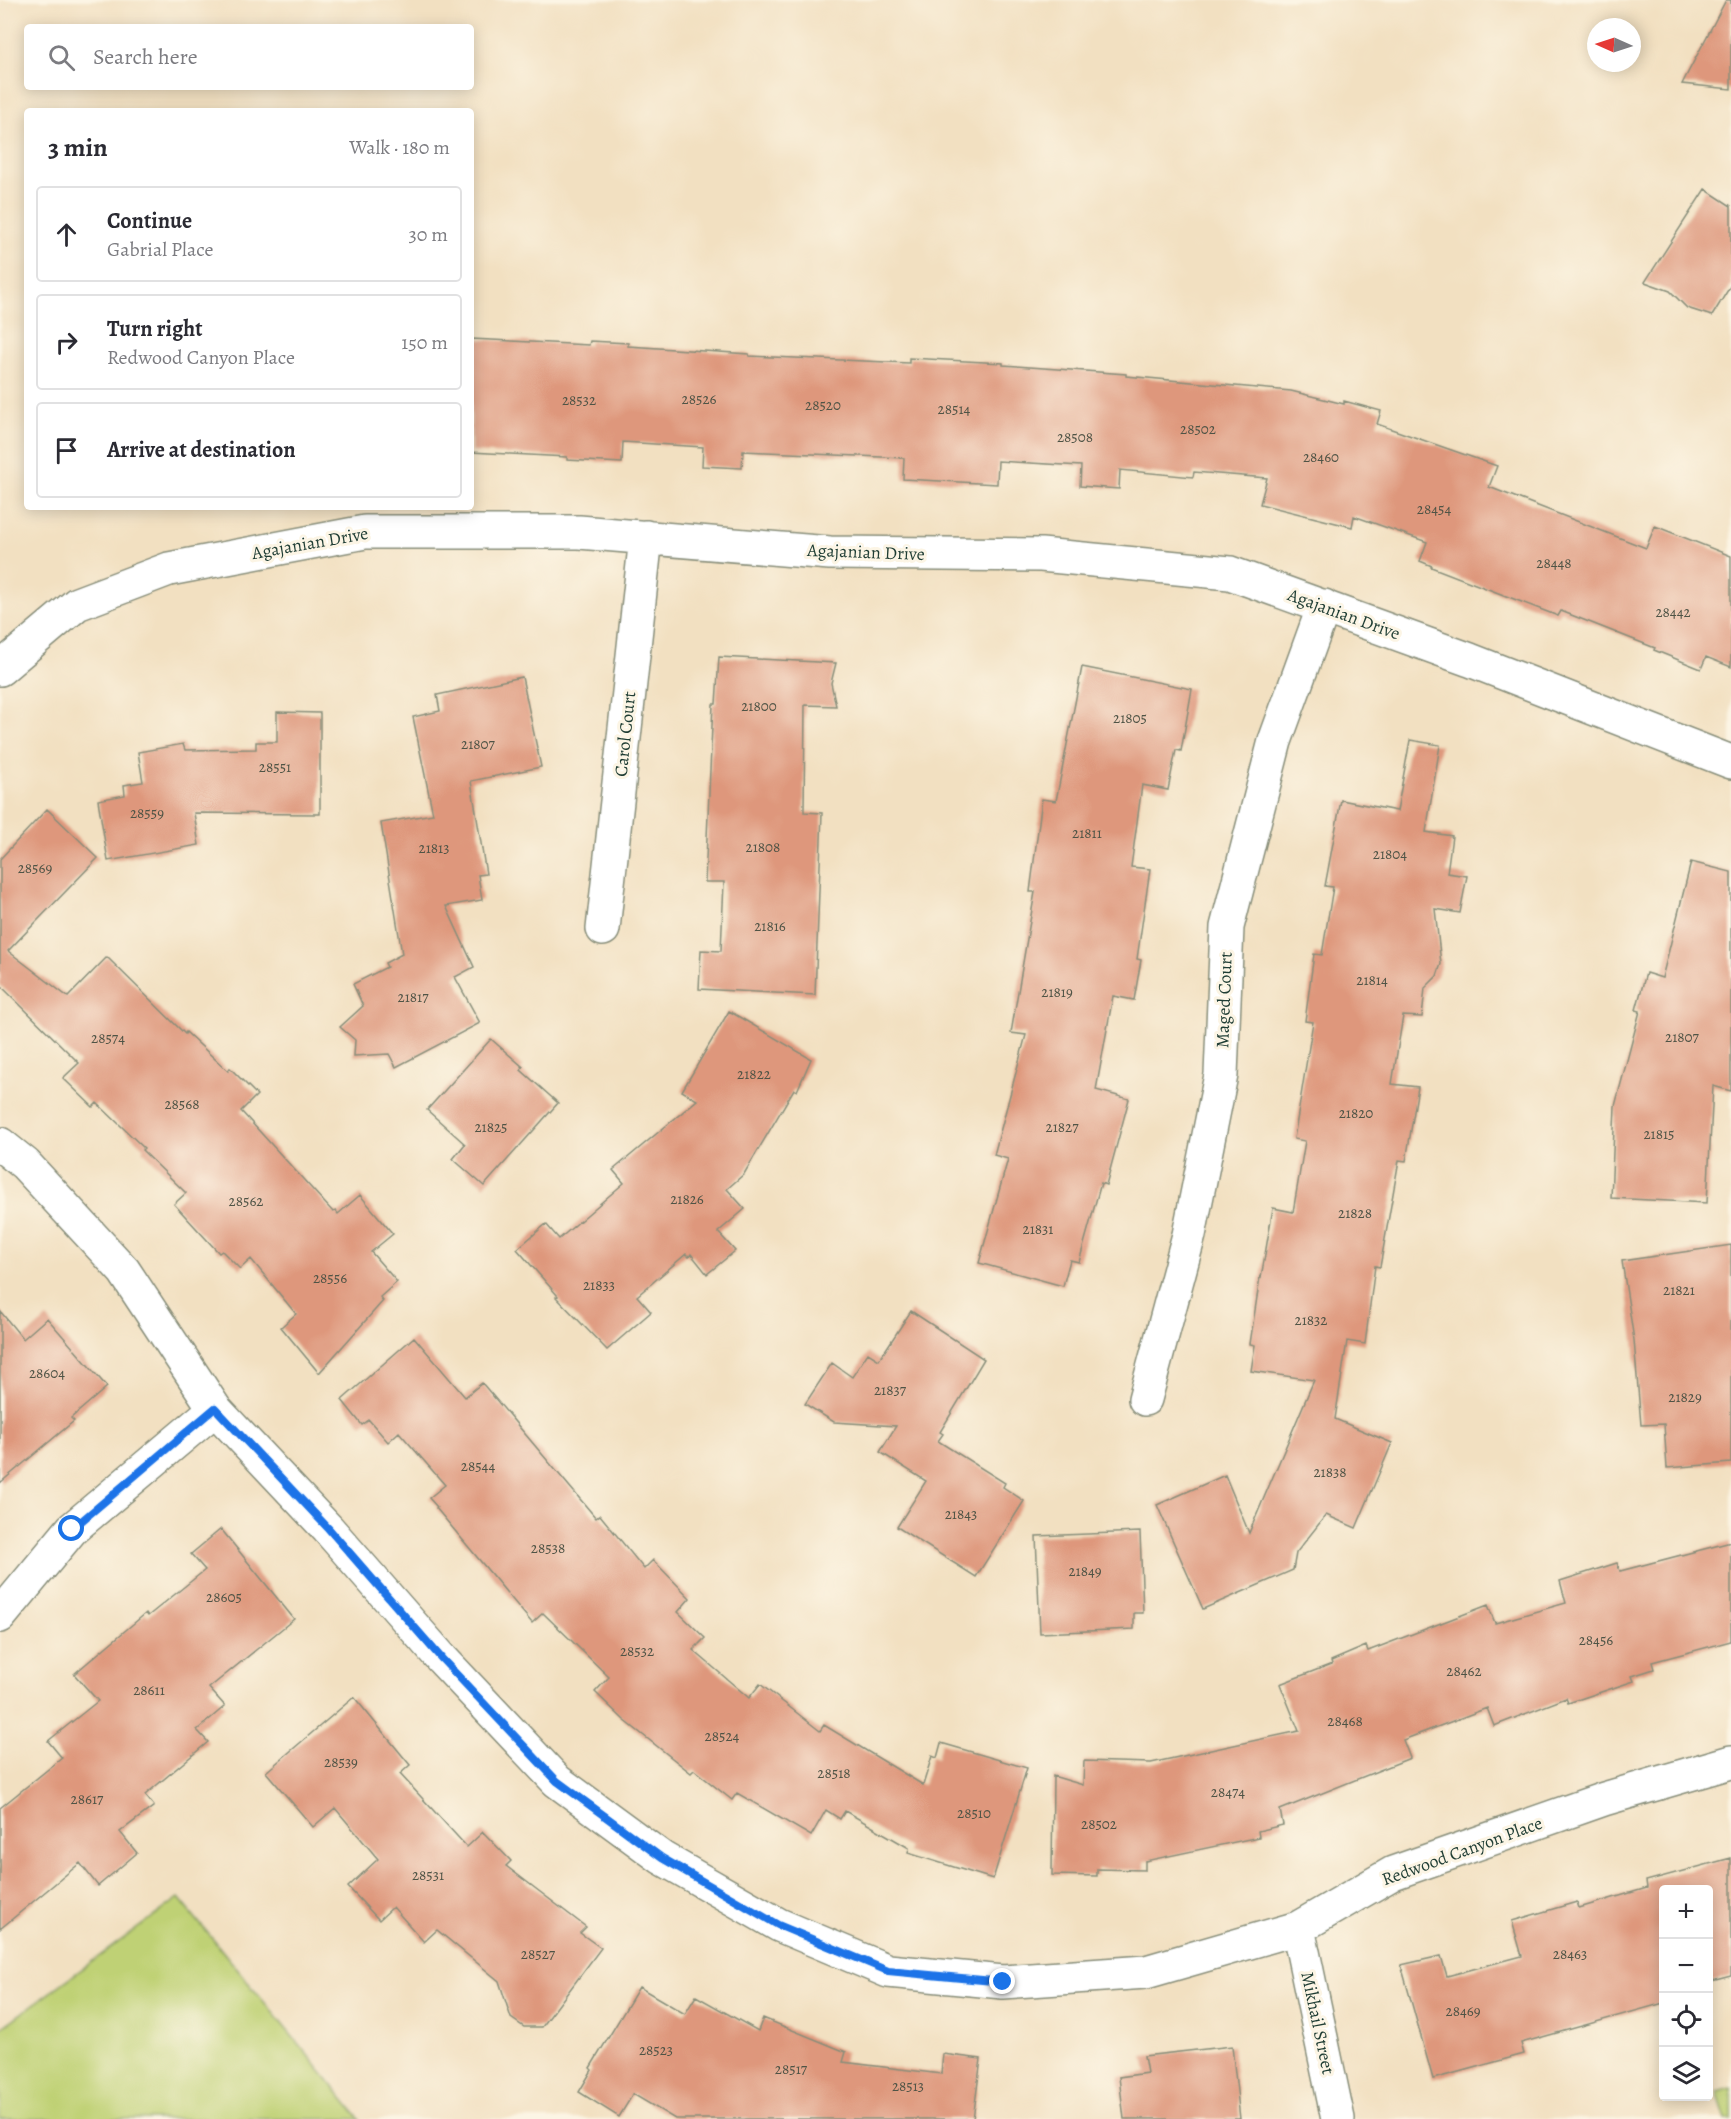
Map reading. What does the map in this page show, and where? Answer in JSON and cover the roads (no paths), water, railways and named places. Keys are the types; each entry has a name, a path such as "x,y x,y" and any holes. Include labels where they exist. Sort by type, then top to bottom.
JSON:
{"street":[{"name":"Agajanian Drive","path":"0,669 77,604 169,569 365,532 579,532 830,553 1041,555 1230,573 1470,660 1731,762"},
{"name":"Carol Court","path":"603,929 646,537"},
{"name":"Maged Court","path":"1145,1399 1189,1235 1221,1075 1227,927 1275,741 1324,606"},
{"name":"Redwood Canyon Place","path":"0,1144 25,1164 124,1270 215,1408 328,1528 442,1659 557,1781 662,1858 778,1925 888,1971 1003,1982 1146,1972 1298,1928 1393,1874 1604,1799 1731,1762"},
{"path":"0,1616 72,1529 215,1408"},
{"name":"Mikhail Street","path":"1298,1928 1338,2119"}]}
